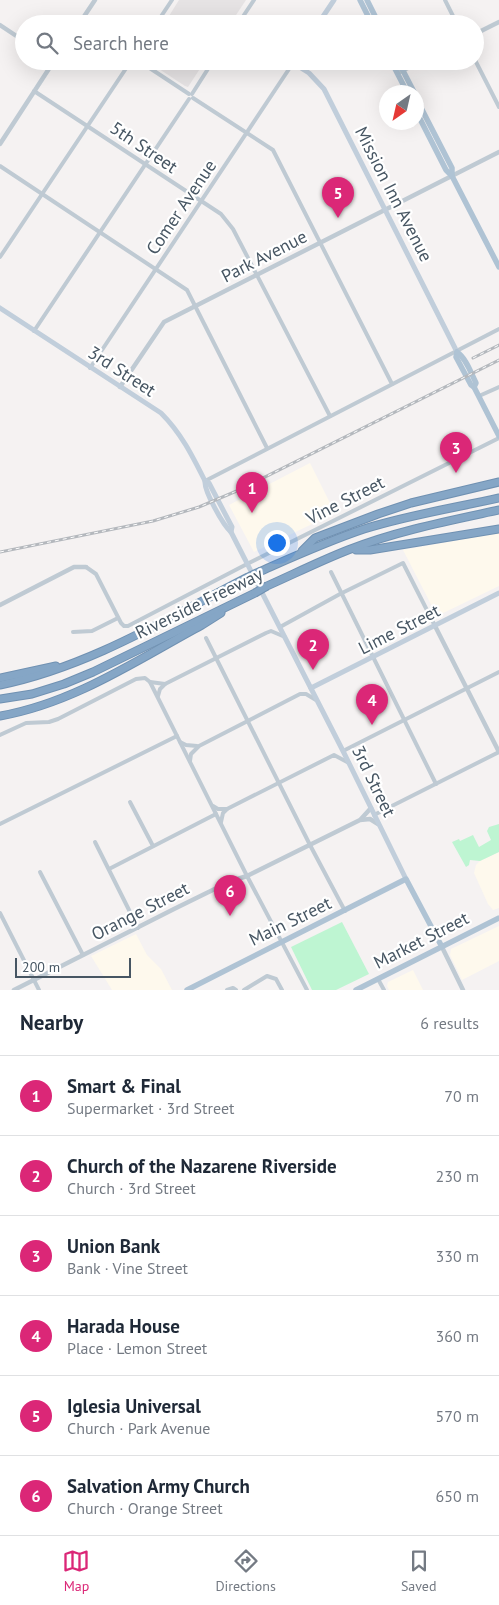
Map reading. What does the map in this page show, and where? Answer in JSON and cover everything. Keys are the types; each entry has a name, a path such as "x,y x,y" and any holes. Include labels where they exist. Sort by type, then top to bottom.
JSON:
{"highway":[{"path":"298,554 315,538 378,514 410,503 499,483"},
{"name":"Riverside Freeway","path":"0,685 44,675 90,658 246,578 298,554 366,528 499,498"},
{"name":"Riverside Freeway","path":"0,699 32,694 93,672 267,586 348,550 403,532 499,510"},
{"path":"348,550 370,550 499,529"},
{"path":"0,716 53,702 88,688 202,625 246,597"},
{"path":"0,678 90,658"}],"main road":[{"path":"324,15 334,0"},
{"path":"360,0 368,2 374,15"},
{"path":"368,2 370,15"},
{"name":"Mission Inn Avenue","path":"304,70 324,89 457,352 456,358 479,396 499,437"},
{"path":"400,72 405,85"},
{"path":"400,72 409,85"},
{"path":"424,114 452,168 452,176"},
{"path":"424,127 446,170 452,176 499,268"},
{"name":"3rd Street","path":"0,308 160,413 181,436 205,481 204,486 212,502 226,528 231,532 285,636 406,880 442,947"},
{"name":"Lime Street","path":"311,688 499,594"},
{"name":"Main Street","path":"187,990 406,880"},
{"name":"Market Street","path":"356,990 499,918"}],"street":[{"path":"85,15 95,0"},
{"path":"162,15 172,0"},
{"path":"244,15 254,0"},
{"path":"445,0 452,15"},
{"path":"484,30 499,22"},
{"path":"0,25 15,34"},
{"path":"0,144 3,134 48,70"},
{"path":"0,257 124,70"},
{"path":"152,70 273,150 392,384"},
{"path":"34,331 207,70"},
{"name":"Comer Avenue","path":"90,368 287,70"},
{"path":"400,72 404,70"},
{"path":"480,70 499,107"},
{"name":"5th Street","path":"34,91 221,214 233,228 258,274 330,416"},
{"name":"Park Avenue","path":"120,387 164,322 499,152"},
{"path":"0,166 187,290 267,448"},
{"path":"205,481 499,329"},
{"path":"479,396 499,387"},
{"name":"Vine Street","path":"118,618 124,626 128,626 499,437"},
{"path":"280,627 340,594 403,563 467,688 499,752 374,815"},
{"path":"0,605 74,567 86,567 96,574 118,618 92,631 73,632"},
{"path":"330,572 436,784"},
{"path":"158,696 160,689 165,684 266,633 271,631 285,636"},
{"path":"206,638 345,911"},
{"path":"343,751 499,672"},
{"path":"0,735 26,722 49,722 58,719 136,680 146,678 158,696 247,876 307,990"},
{"path":"150,682 165,684"},
{"path":"190,761 192,753 199,746 300,694 306,694 318,702"},
{"path":"0,824 177,736"},
{"path":"180,742 199,746"},
{"path":"212,806 218,809 227,809 334,755 349,763"},
{"path":"130,802 153,846"},
{"name":"Orange Street","path":"14,990 360,820 371,808"},
{"path":"221,823 221,818 227,809"},
{"path":"108,869 216,814"},
{"path":"360,820 370,819 378,824"},
{"path":"95,842 138,928"},
{"path":"40,872 83,956"},
{"path":"0,913 39,990"},
{"name":"3rd Street","path":"442,947 463,990"},
{"path":"244,990 267,976 272,976 276,979 282,990"},
{"path":"378,978 384,990"},
{"path":"227,990 235,989"}],"shaded area":[{"path":"179,0 246,0 236,15 170,15"},
{"path":"161,70 199,70 188,87"},
{"path":"310,463 335,513 254,552 229,505"},
{"path":"499,533 499,586 437,616 403,550"},
{"path":"499,852 499,908 493,910 488,904 474,873 476,865 480,861"},
{"path":"499,926 499,961 462,980 450,955 451,949"},
{"path":"136,934 147,955 161,969 172,990 112,990 91,956"},
{"path":"413,970 423,990 389,990 388,982"}],"green space":[{"path":"499,824 499,852 480,861 470,860 469,865 466,867 452,842 459,839 460,841 473,835 479,847 491,840 487,831 489,827"},
{"path":"342,922 369,974 336,990 312,990 291,947"}],"railway":[{"path":"473,358 499,345"},
{"path":"0,552 153,521 199,507 239,490 499,360"}],"place":[{"name":"Iglesia Universal","path":"338,218"},
{"name":"Union Bank","path":"456,473"},
{"name":"Smart & Final","path":"252,513"},
{"name":"Church of the Nazarene Riverside","path":"313,670"},
{"name":"Harada House","path":"372,725"},
{"name":"Salvation Army Church","path":"230,916"}]}
